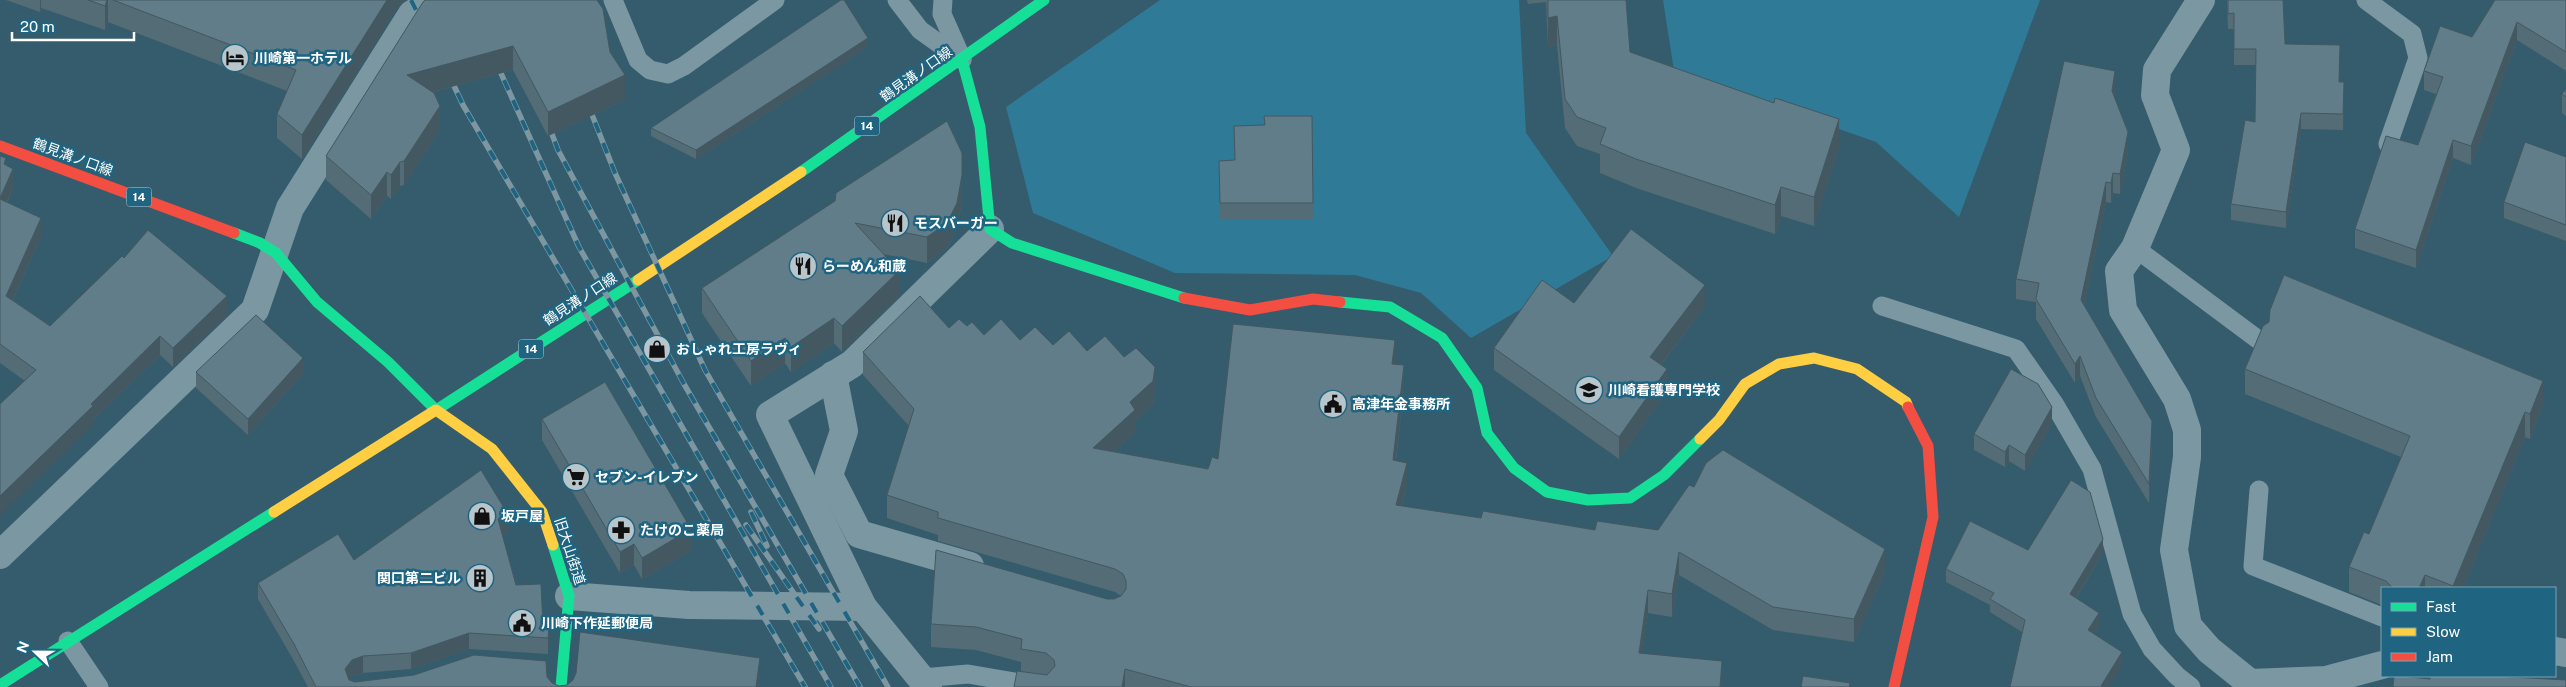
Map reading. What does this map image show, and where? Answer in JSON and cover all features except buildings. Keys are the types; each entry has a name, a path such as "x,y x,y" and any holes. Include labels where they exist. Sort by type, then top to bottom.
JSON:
{"street":[{"path":"0,555 255,310 290,208 412,14 436,0"},
{"name":"鶴見溝ノ口線","path":"0,146 235,232 276,253 317,302 388,362 436,410 773,192 962,60 1044,0"},
{"path":"2201,0 2156,70 2154,95 2176,150 2135,248 2119,271 2123,310 2177,399 2187,430 2187,457 2174,550 2188,626 2209,650 2250,685 2326,680 2381,664"},
{"path":"962,60 980,127 990,229"},
{"path":"925,682 863,607 770,414 852,364 990,229"},
{"path":"990,229 1012,243 1185,298 1250,310 1314,299 1390,307 1442,338 1477,388 1487,433 1514,468 1547,492 1588,500 1630,498 1664,475 1719,420 1745,384 1779,364 1814,358 1857,369 1906,402 1928,446 1933,517 1894,687"},
{"path":"833,375 844,431 829,476 859,534 989,572"},
{"path":"0,685 436,410"},
{"name":"旧大山街道","path":"436,410 492,449 542,512 569,596 555,666 561,687"},
{"path":"569,596 690,605 863,607"}],"lane":[{"path":"613,0 638,60 650,70 668,74 775,0"},
{"path":"898,0 920,30 962,60"},
{"path":"943,0 942,14 962,60"},
{"path":"2366,0 2412,34 2418,58 2388,144"},
{"path":"2135,248 2260,341"},
{"path":"1882,306 2016,349 2055,405 2092,469 2132,614 2152,650 2177,676 2191,687"},
{"path":"2260,490 2253,566 2381,617"},
{"path":"68,641 99,687"},
{"path":"925,682 968,674 1044,687"}],"shaded area":[{"path":"1160,0 1519,0 1526,133 1613,256 1471,338 1421,293 1355,275 1175,273 1033,213 1006,107"},
{"path":"1663,0 2040,0 1959,217 1876,142 1674,71"}],"railway":[{"path":"411,0 423,24"},
{"path":"495,60 579,247 831,687"},
{"path":"448,73 463,105 805,687"},
{"path":"587,102 615,173 705,370 888,687"},
{"path":"547,121 558,150 684,384 860,687"},
{"path":"751,512 767,546"},
{"path":"746,525 819,629"}],"traffic: fast":[{"path":"801,172 1044,0"},
{"path":"962,60 980,127 990,229 1012,243 1184,298"},
{"path":"234,233 260,243 276,253 317,302 388,362 436,410 638,280"},
{"path":"1340,302 1390,307 1442,338 1477,388 1487,433 1514,468 1547,492 1588,500 1630,498 1664,475 1700,439"},
{"path":"0,685 274,512"},
{"path":"553,545 569,596 561,687"}],"traffic: slow":[{"path":"638,280 801,172"},
{"path":"1700,439 1719,420 1745,384 1779,364 1814,358 1857,369 1906,402 1908,407"},
{"path":"274,512 436,410 492,449 542,512 553,545"}],"traffic: jam":[{"path":"0,146 234,233"},
{"path":"1184,298 1250,310 1313,299 1340,302"},
{"path":"1894,687 1933,517 1928,446 1908,407"}],"place":[{"name":"川崎第一ホテル","path":"235,58"},
{"name":"モスバーガー","path":"895,223"},
{"name":"らーめん和蔵","path":"803,266"},
{"name":"おしゃれ工房ラヴィ","path":"657,349"},
{"name":"川崎看護専門学校","path":"1589,390"},
{"name":"高津年金事務所","path":"1333,404"},
{"name":"セブン-イレブン","path":"576,477"},
{"name":"坂戸屋","path":"482,516"},
{"name":"たけのこ薬局","path":"621,530"},
{"name":"関口第二ビル","path":"480,578"},
{"name":"川崎下作延郵便局","path":"522,623"}]}
